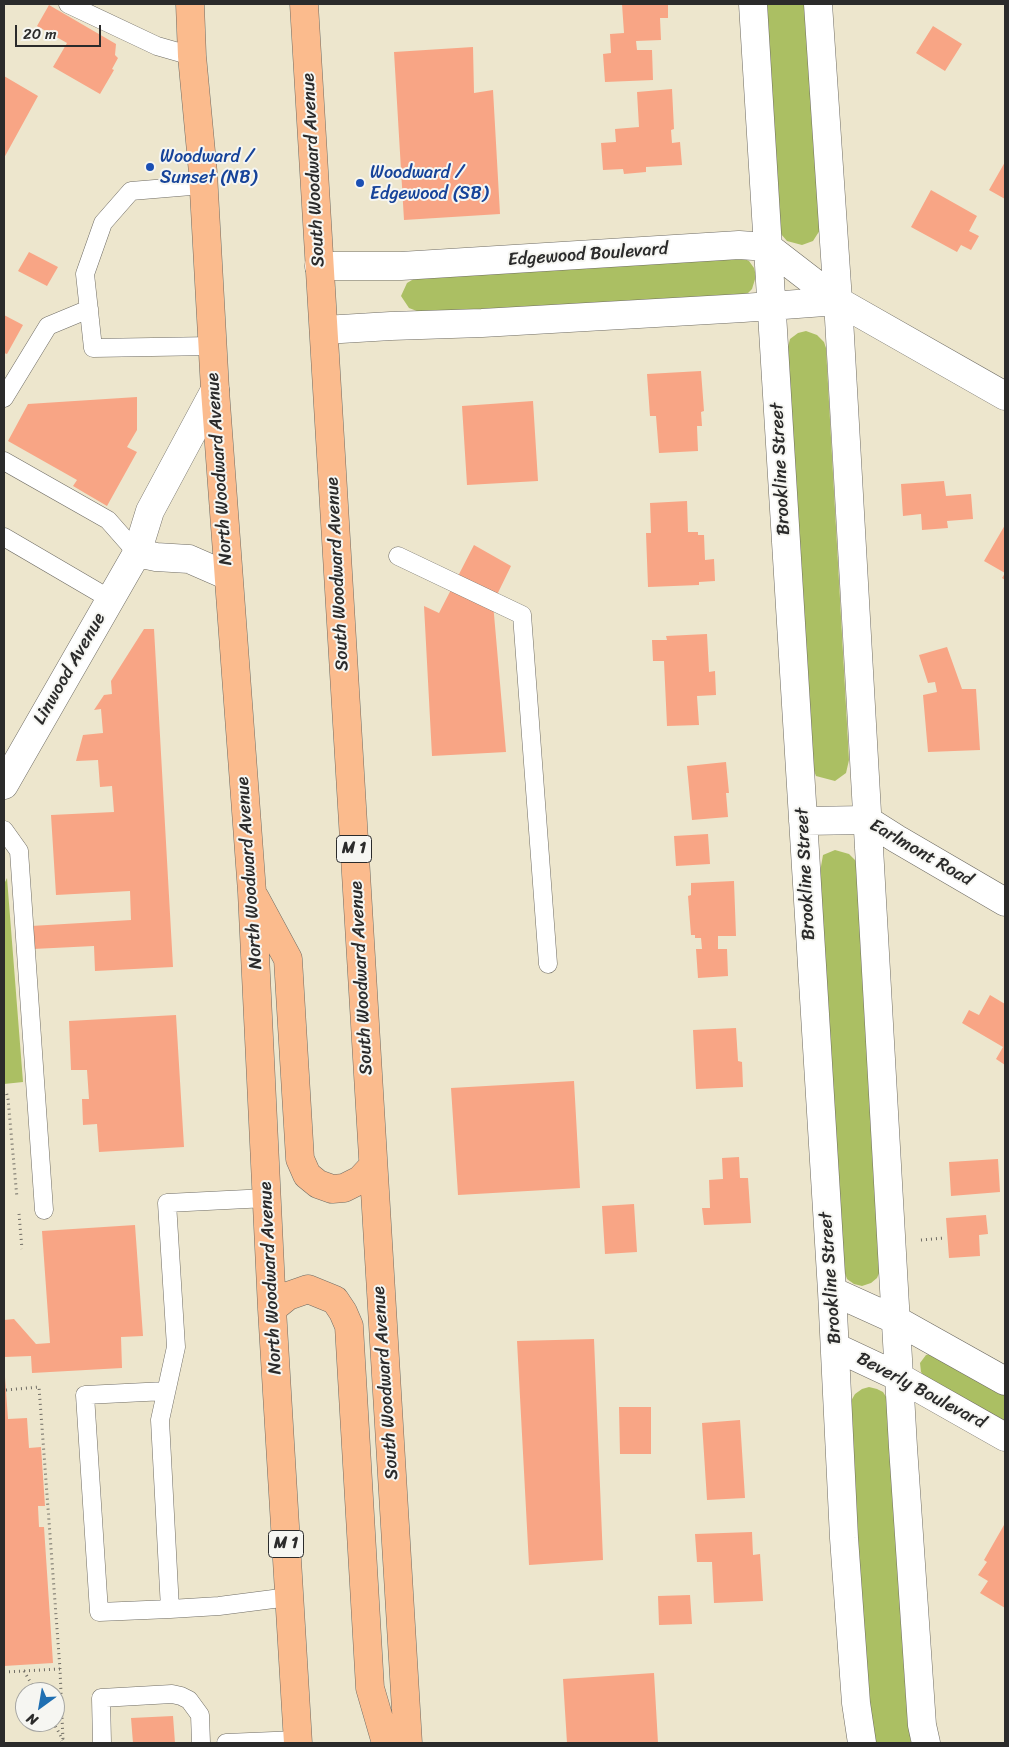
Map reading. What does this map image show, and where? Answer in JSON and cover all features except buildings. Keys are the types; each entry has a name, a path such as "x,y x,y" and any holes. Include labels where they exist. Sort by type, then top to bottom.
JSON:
{"main road":[{"name":"North Woodward Avenue","path":"190,4 192,56 203,185 214,390 252,892 272,1308 298,1742"},
{"name":"South Woodward Avenue","path":"304,4 408,1743"},
{"path":"252,892 288,959 300,1159 307,1175 318,1184 332,1188 344,1188 360,1180 373,1166"},
{"path":"272,1308 288,1296 308,1289 335,1300 349,1326 370,1688 386,1743"}],"street":[{"name":"Brookline Street","path":"753,4 832,1292 844,1538 856,1703 862,1743"},
{"path":"818,4 838,301 893,1243 899,1377 922,1725 926,1743"},
{"name":"Edgewood Boulevard","path":"319,266 401,266 739,245 768,247"},
{"path":"768,247 838,301 1005,396"},
{"path":"324,330 491,323 838,301"},
{"name":"Linwood Avenue","path":"4,785 136,553 150,511 214,390"},
{"path":"136,553 156,557 189,559 228,576"},
{"name":"Earlmont Road","path":"803,821 867,820 1005,902"},
{"path":"832,1292 896,1320 1005,1381"},
{"name":"Beverly Boulevard","path":"835,1347 899,1377 1005,1437"}],"lane":[{"path":"77,6 157,46 192,56"},
{"path":"203,185 131,191 104,224 85,274 93,348 212,346"},
{"path":"4,398 48,326 89,309"},
{"path":"4,461 108,520 136,553"},
{"path":"4,537 110,599"},
{"path":"398,556 522,615 548,964"},
{"path":"4,830 19,851 44,1210"},
{"path":"170,1609 160,1420 176,1348 167,1203 267,1198"},
{"path":"166,1391 85,1395 98,1612 219,1606 289,1597"},
{"path":"102,1743 101,1698 172,1694 189,1700 200,1715 201,1743"},
{"path":"226,1743 298,1742"}],"path":[{"path":"4,1091 6,1091 8,1100 17,1199"},
{"path":"18,1209 22,1249"},
{"path":"921,1240 944,1238"},
{"path":"6,1390 39,1388 60,1669 62,1742"},
{"path":"4,1672 60,1669"},
{"path":"24,1671 30,1682"}],"green space":[{"path":"766,4 805,4 820,230 813,241 802,245 787,241 781,234 779,225"},
{"path":"740,257 749,261 754,268 756,276 752,289 746,295 422,313 409,308 401,296 407,283 417,277"},
{"path":"806,331 817,335 824,342 826,348 849,760 846,773 835,781 816,776 811,763 787,351 790,339 798,333"},
{"path":"835,850 849,854 856,861 880,1271 877,1278 871,1283 862,1286 854,1284 847,1279 842,1265 820,872 823,855"},
{"path":"7,878 23,1082 4,1084 4,884"},
{"path":"935,1353 1005,1394 1005,1425 926,1379 921,1372 920,1363 926,1355"},
{"path":"869,1387 883,1392 888,1400 906,1697 911,1743 871,1743 850,1417 851,1401 855,1394"}],"place":[{"name":"Woodward / Sunset (NB)","path":"150,167"},
{"name":"Woodward / Edgewood (SB)","path":"360,183"}]}
